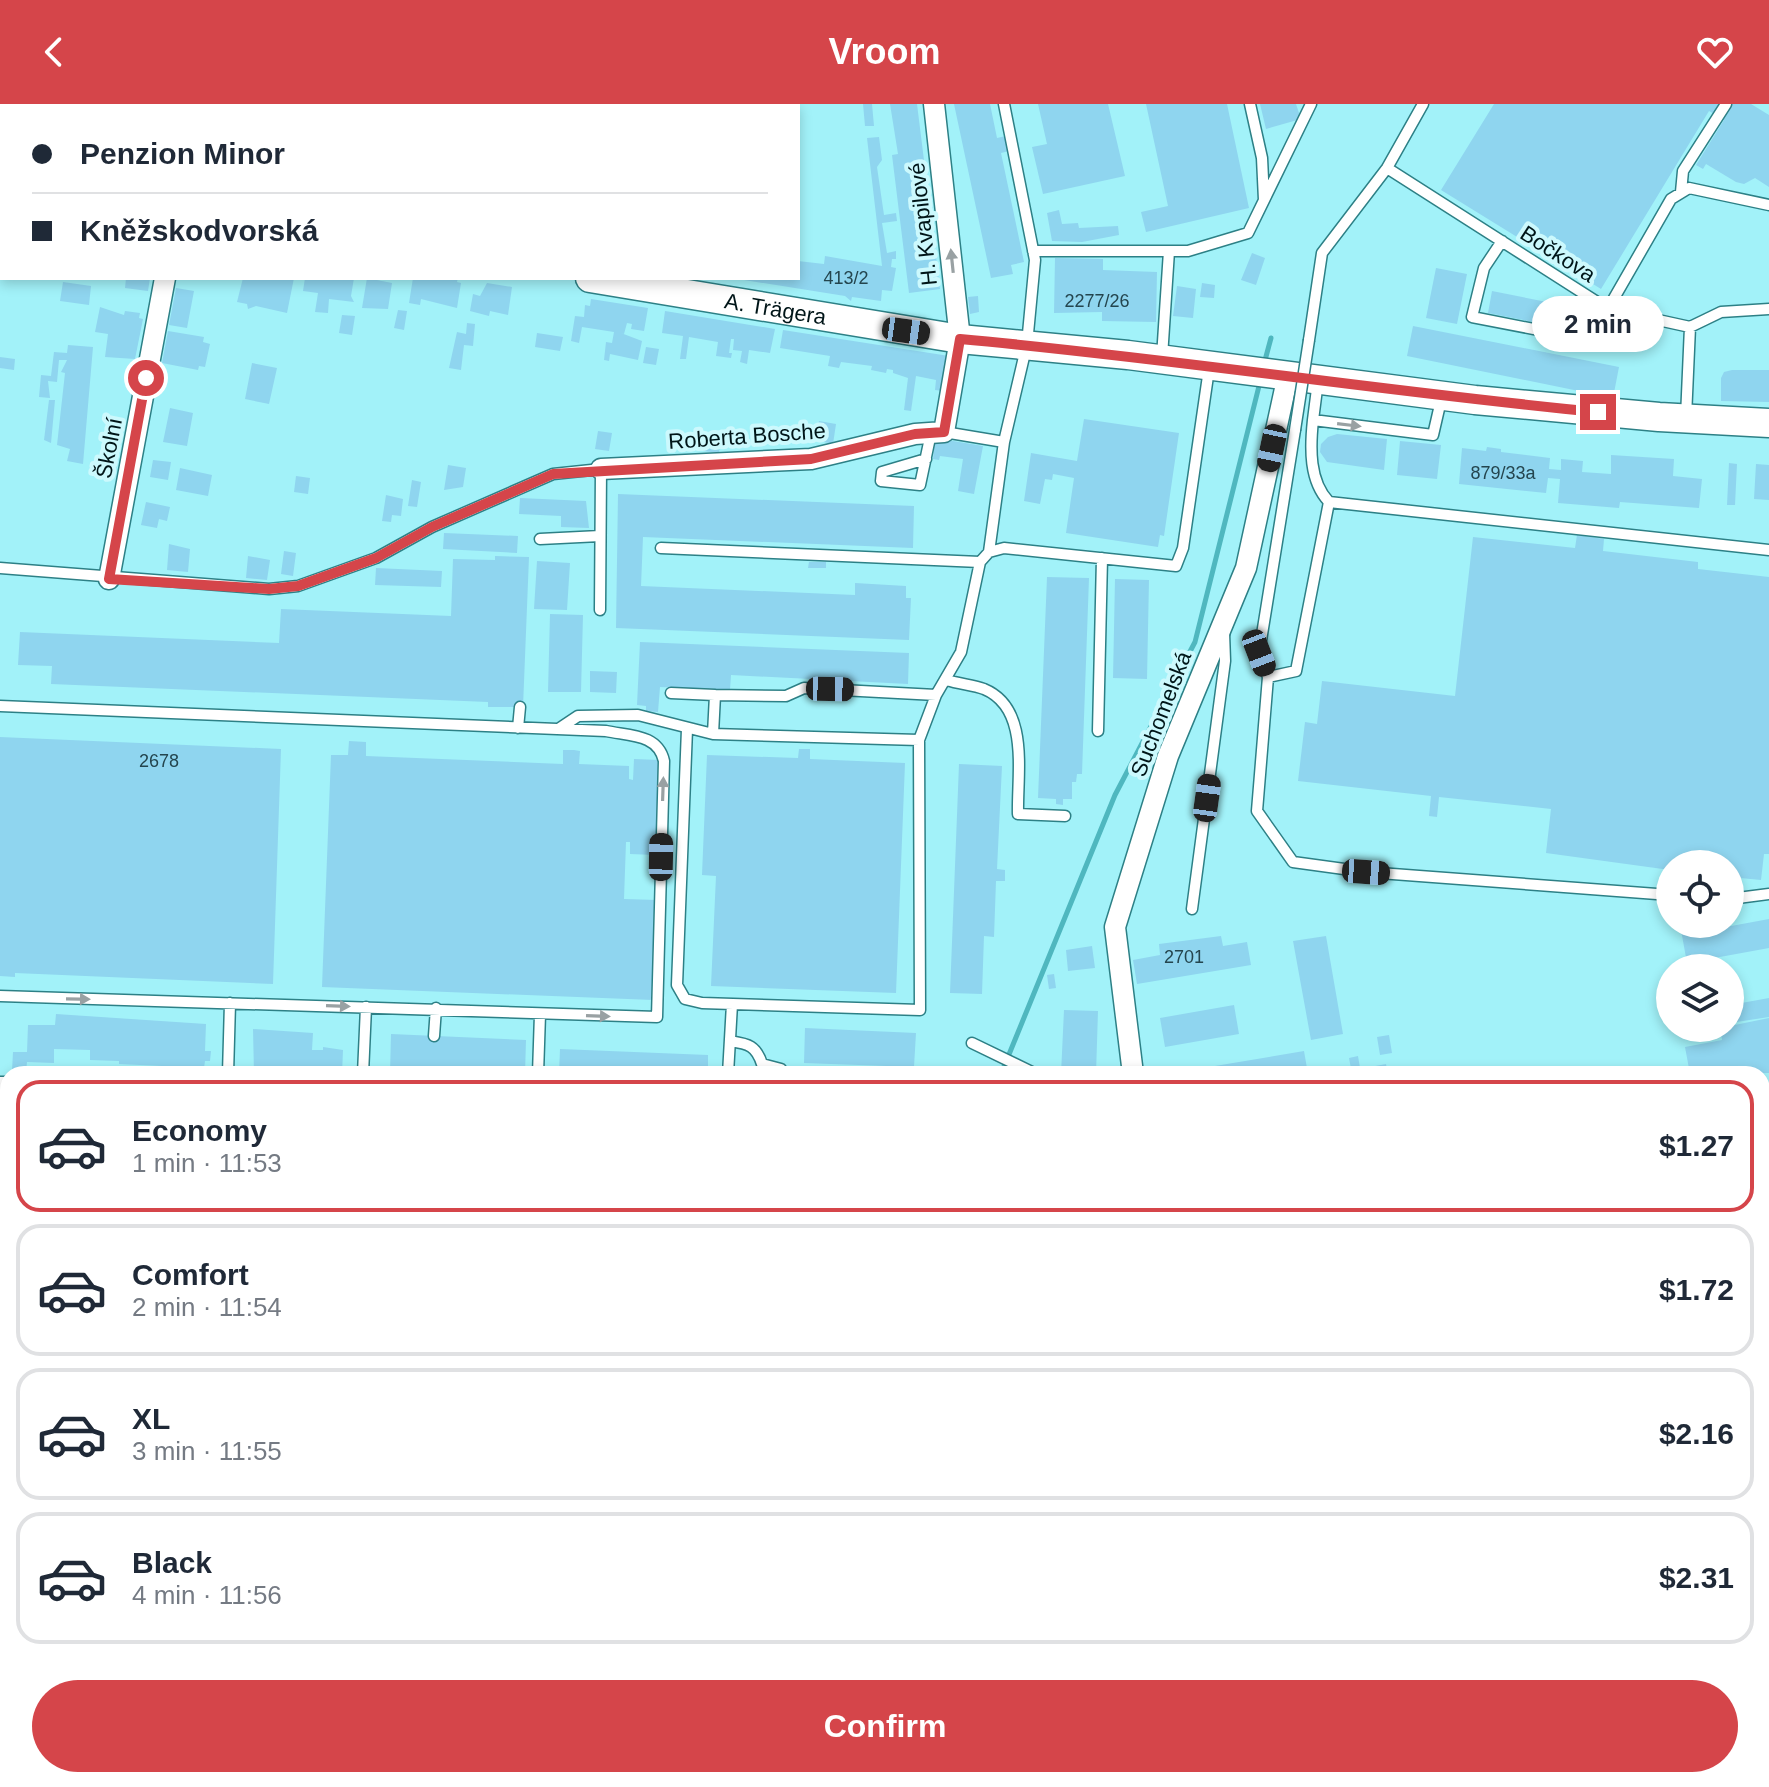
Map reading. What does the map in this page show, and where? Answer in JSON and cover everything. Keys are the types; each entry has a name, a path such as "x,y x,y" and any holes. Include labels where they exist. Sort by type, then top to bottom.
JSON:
{"street":[{"name":"H. Kvapilové","path":"934,104 960,339"},
{"name":"Školní","path":"109,579 165,280"},
{"name":"A. Trägera","path":"609,280 960,339 1027,344 1442,396 1686,419 1769,423"},
{"path":"938,432 960,339"},
{"name":"Suchomelská","path":"1132,1066 1115,927 1168,756 1246,568 1268,373"},
{"name":"Roberta Bosche","path":"601,469 811,459 938,432"}],"lane":[{"path":"989,552 1004,442 1027,344 1033,251 1004,104"},
{"path":"1250,104 1262,158 1264,202"},
{"path":"1033,251 1188,251 1248,233 1311,104"},
{"path":"1423,104 1387,168 1322,253 1259,653 1268,677 1257,811 1293,862 1366,872 1656,894"},
{"path":"1681,192 1683,171 1726,104"},
{"name":"Bočkova","path":"1387,168 1608,309 1690,327"},
{"path":"1502,241 1484,268 1472,317 1590,340 1671,199 1689,188 1769,205"},
{"path":"1162,360 1169,251"},
{"path":"1686,419 1690,327 1721,312 1769,309"},
{"path":"687,729 677,985 685,999 732,1004 920,1010 919,740 936,695 961,652 980,562 989,552 1004,548 1176,566 1183,548 1209,367"},
{"path":"1319,379 1310,444 1317,489 1329,502 1769,550"},
{"path":"1313,420 1433,435 1442,396"},
{"path":"926,459 938,432 1004,442"},
{"path":"0,568 109,579 269,589 298,586 376,558 432,527 553,474 601,469 600,610"},
{"path":"1268,677 1296,671 1329,502"},
{"path":"540,539 600,536"},
{"path":"661,548 980,562"},
{"path":"1098,731 1102,558"},
{"path":"1192,909 1225,661 1223,623"},
{"path":"947,680 983,689 1003,701 1016,723 1018,814 1065,816"},
{"path":"671,693 786,696 804,688 936,695"},
{"path":"713,734 715,695"},
{"path":"0,706 606,731 652,740 661,749 664,761 657,1017 0,996"},
{"path":"518,728 520,707"},
{"path":"558,729 578,716 638,715 713,734 919,740"},
{"path":"1744,897 1769,894"},
{"path":"228,1066 230,1003"},
{"path":"728,1066 732,1004"},
{"path":"363,1066 366,1007"},
{"path":"434,1036 436,1008"},
{"path":"538,1066 540,1014"},
{"path":"730,1041 749,1044 758,1050 762,1064 770,1066"},
{"path":"972,1043 1022,1066"}],"building":[{"path":"863,104 872,104 874,126 865,126"},
{"path":"890,104 917,104 940,289 909,293 892,155 898,154"},
{"path":"954,104 990,104 997,138 1006,136 1009,151 1001,153 1024,262 1011,265 1013,274 991,278"},
{"path":"1038,104 1108,104 1125,176 1043,194 1032,147 1047,144"},
{"path":"1146,104 1227,104 1249,208 1146,232 1141,212 1168,206"},
{"path":"1260,104 1296,104 1301,119 1266,129"},
{"path":"1494,104 1751,104 1769,115 1769,187 1755,178 1744,184 1736,182 1706,164 1703,169 1696,165 1724,120 1709,111 1601,289 1441,190"},
{"path":"879,137 882,160 877,167 884,215 896,213 897,221 882,223 887,253 896,251 891,267 896,268 892,291 882,290 881,301 852,297 851,301 845,296 744,280 800,280 800,261 824,264 825,256 882,266 867,138"},
{"path":"1059,210 1062,224 1078,223 1079,228 1118,226 1119,235 1082,242 1052,241 1047,213"},
{"path":"1252,253 1265,258 1256,285 1241,280"},
{"path":"1055,258 1103,259 1103,270 1157,272 1156,322 1102,321 1102,312 1054,313"},
{"path":"1436,268 1467,274 1457,324 1426,318"},
{"path":"126,280 150,280 148,291 125,288"},
{"path":"242,280 294,280 287,313 256,306 248,309 247,304 237,302"},
{"path":"305,280 354,280 351,296 354,302 329,299 328,313 315,312 318,293 303,291"},
{"path":"367,280 392,283 388,309 362,308"},
{"path":"413,280 458,280 461,283 457,308 421,299 420,305 409,303"},
{"path":"63,282 91,286 89,305 60,301"},
{"path":"487,283 512,287 508,315 490,311 489,316 470,311 473,294 480,296"},
{"path":"1202,283 1215,285 1214,298 1200,297"},
{"path":"1177,286 1196,289 1193,318 1173,316"},
{"path":"176,288 194,291 187,328 169,325"},
{"path":"1492,291 1577,308 1573,330 1488,313"},
{"path":"978,296 979,312 970,314 968,297"},
{"path":"591,299 648,308 644,331 631,329 632,324 627,323 624,334 621,333 642,341 638,360 610,354 609,361 604,360 606,342 612,343 614,332 582,327 579,343 571,341 575,316 584,317 585,305 590,306"},
{"path":"100,307 124,315 125,311 140,313 139,318 143,319 135,359 105,357 108,334 95,332"},
{"path":"398,310 407,311 404,330 394,328"},
{"path":"665,311 775,329 770,353 749,350 747,364 740,362 742,351 733,350 734,339 731,339 731,358 716,356 718,342 689,337 686,359 680,359 683,336 662,333"},
{"path":"342,315 355,316 352,335 339,333"},
{"path":"467,323 475,324 473,346 464,345 461,370 449,368 457,332 466,334"},
{"path":"1413,326 1619,367 1613,398 1407,356"},
{"path":"783,330 949,356 943,391 935,390 936,380 916,376 911,411 904,410 908,378 893,373 893,370 887,369 886,373 871,370 872,366 841,362 839,368 828,366 830,356 780,348"},
{"path":"168,331 204,337 203,342 210,344 205,367 199,366 198,370 162,363"},
{"path":"537,333 563,337 560,351 535,347"},
{"path":"68,345 93,347 83,464 67,461 70,449 57,445 65,373 61,372 67,360 59,360 57,382 48,381 50,398 39,397 41,375 51,376 54,352 67,353"},
{"path":"646,347 659,349 656,365 643,363"},
{"path":"0,357 15,359 14,370 0,368"},
{"path":"252,363 277,368 269,404 245,399"},
{"path":"1769,370 1769,402 1721,401 1721,378 1724,372"},
{"path":"49,400 55,400 51,443 44,440"},
{"path":"170,408 193,413 187,446 163,442"},
{"path":"1084,419 1179,433 1164,536 1160,535 1158,547 1066,533 1074,478 1053,474 1052,480 1045,479 1040,504 1024,501 1031,453 1077,461"},
{"path":"819,421 836,424 833,444 815,440"},
{"path":"598,431 612,433 609,451 595,449"},
{"path":"705,434 721,436 719,453 703,451"},
{"path":"1337,434 1387,439 1384,470 1327,462 1320,452 1321,444"},
{"path":"935,438 983,446 974,494 958,491 963,459 940,456 939,460 933,459"},
{"path":"1400,441 1441,445 1437,479 1397,475"},
{"path":"1487,447 1501,449 1501,452 1550,458 1549,469 1561,470 1561,459 1583,461 1582,472 1611,474 1611,455 1674,459 1673,476 1702,479 1699,508 1620,502 1619,508 1558,503 1560,479 1548,478 1546,493 1459,484 1462,448 1486,451"},
{"path":"153,460 171,462 168,480 150,477"},
{"path":"1729,463 1737,464 1735,505 1727,505"},
{"path":"1756,464 1769,465 1769,500 1754,499"},
{"path":"448,465 466,468 463,487 444,490"},
{"path":"180,468 212,475 208,496 176,490"},
{"path":"296,476 310,478 308,494 294,492"},
{"path":"412,480 421,482 417,507 408,506"},
{"path":"618,494 914,506 913,548 643,537 641,586 855,595 855,583 906,586 906,598 911,598 909,640 616,628"},
{"path":"386,495 403,499 401,516 392,515 391,522 382,521"},
{"path":"520,498 586,501 589,528 561,527 561,516 519,514"},
{"path":"146,502 170,507 167,521 159,519 157,528 141,525"},
{"path":"444,533 518,536 517,553 443,549"},
{"path":"1577,535 1604,539 1603,551 1698,562 1698,569 1769,577 1769,854 1764,854 1761,880 1744,878 1744,850 1656,850 1656,868 1546,853 1551,809 1439,797 1437,817 1429,816 1431,796 1298,781 1305,722 1317,724 1322,681 1455,696 1473,537 1575,548"},
{"path":"169,544 190,549 188,572 167,570"},
{"path":"284,551 296,553 293,576 281,574"},
{"path":"248,556 270,560 267,580 246,578"},
{"path":"495,556 529,557 523,707 488,707 488,702 51,684 52,666 18,665 20,632 279,643 281,609 451,616 453,559 495,560"},
{"path":"537,561 570,563 567,610 534,609"},
{"path":"809,562 826,562 826,568 808,568"},
{"path":"376,568 442,571 441,587 375,585"},
{"path":"1047,577 1089,578 1082,774 1077,774 1076,782 1072,782 1072,799 1063,799 1063,805 1056,804 1056,799 1038,798"},
{"path":"1115,579 1149,580 1147,679 1113,678"},
{"path":"550,614 583,615 581,692 548,692"},
{"path":"640,642 909,653 908,684 731,675 730,690 660,687 658,712 646,711 646,706 637,705"},
{"path":"590,671 617,672 616,693 590,692"},
{"path":"0,737 281,749 273,984 15,973 15,977 0,976"},
{"path":"349,741 366,742 366,756 563,764 563,750 574,750 580,751 579,764 629,766 629,779 633,780 634,759 659,760 655,855 630,854 630,842 626,842 624,899 657,900 653,1000 322,987 331,755 348,755"},
{"path":"799,749 810,749 810,759 905,763 896,993 711,986 716,876 702,875 707,755 798,758"},
{"path":"959,764 1002,766 997,869 1005,870 1005,881 996,881 994,937 984,936 982,994 950,993"},
{"path":"1769,919 1769,948 1736,954 1685,954 1682,938 1744,938 1744,924"},
{"path":"1221,936 1223,946 1247,942 1251,965 1137,984 1133,960 1160,955 1159,944"},
{"path":"1326,936 1343,1034 1311,1040 1293,941"},
{"path":"1092,946 1095,968 1068,971 1066,950"},
{"path":"1054,974 1056,988 1049,989 1047,975"},
{"path":"1769,998 1769,1017 1744,1021 1744,1003"},
{"path":"1234,1005 1239,1034 1165,1047 1160,1018"},
{"path":"1064,1010 1098,1011 1096,1066 1061,1066"},
{"path":"56,1014 206,1024 205,1051 211,1051 210,1061 205,1061 204,1066 119,1064 119,1061 90,1060 90,1050 54,1049 54,1063 27,1062 27,1066 12,1066 13,1052 27,1052 28,1025 55,1025"},
{"path":"1769,1018 1769,1066 1689,1066 1685,1047 1711,1042 1744,1042 1744,1023"},
{"path":"805,1028 916,1033 914,1066 804,1063"},
{"path":"253,1029 313,1033 312,1050 323,1050 323,1047 343,1050 342,1066 254,1066"},
{"path":"391,1034 526,1040 525,1066 390,1066"},
{"path":"1389,1035 1392,1053 1380,1055 1377,1037"},
{"path":"560,1049 708,1055 708,1066 559,1066"},
{"path":"1304,1051 1307,1066 1215,1066"},
{"path":"1358,1056 1360,1066 1350,1066 1349,1058"}],"waterway":[{"path":"1264,364 1271,338"},
{"path":"1004,1066 1115,795 1195,642 1260,382"}],"route":[{"path":"146,378 109,579 269,589 298,586 376,558 432,527 553,474 811,459 915,434 944,432 960,339 1128,355 1475,400 1598,412"}]}
